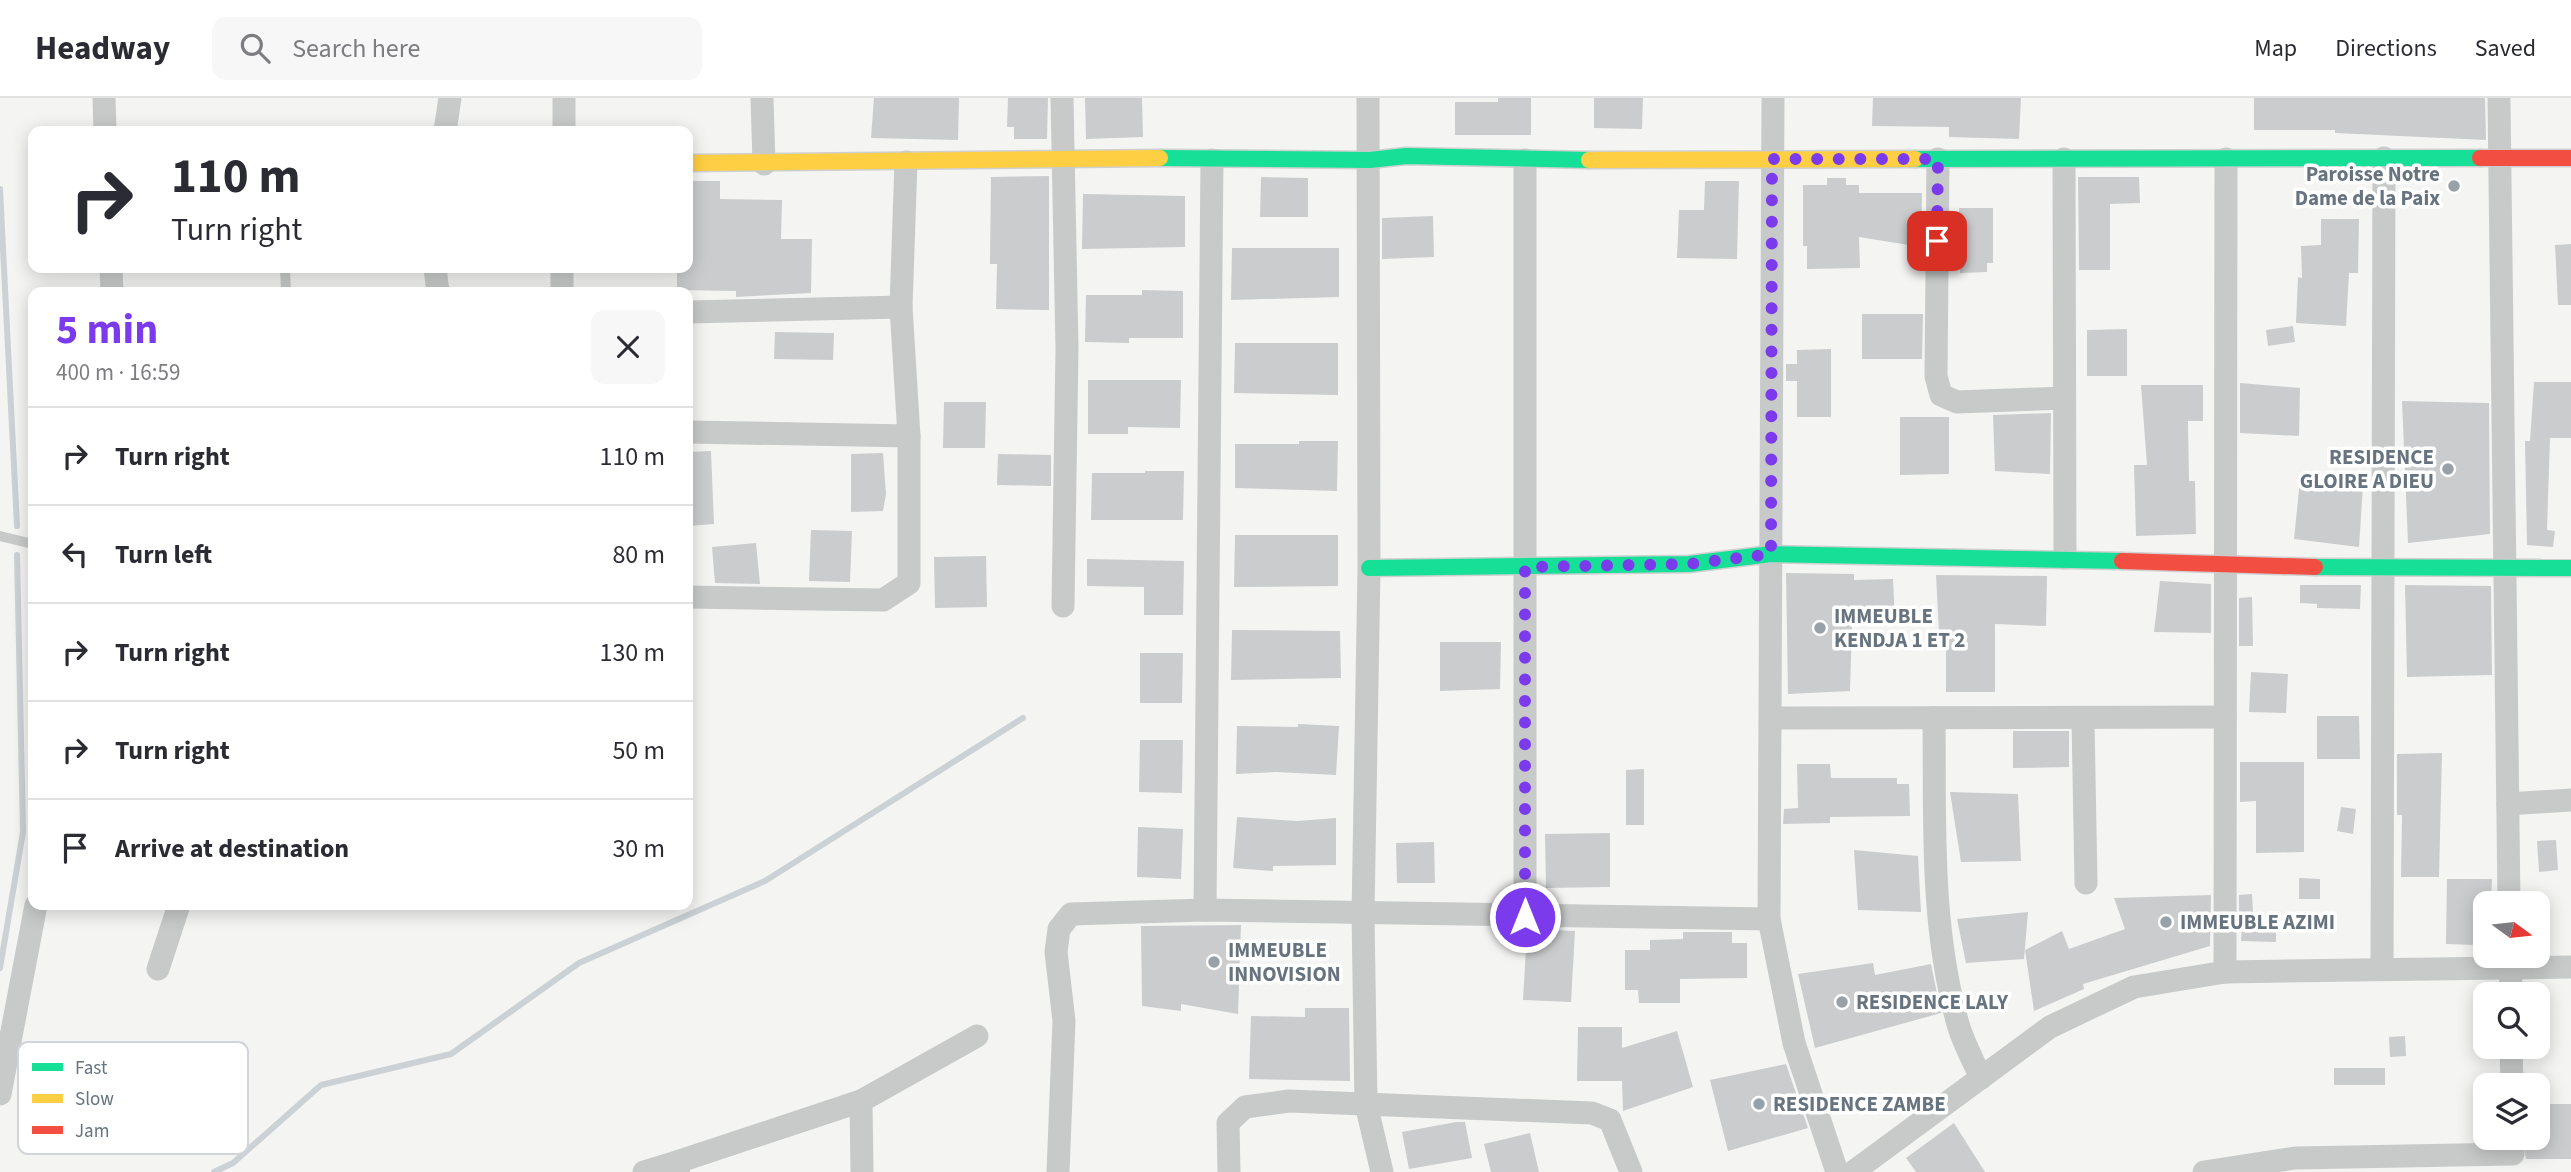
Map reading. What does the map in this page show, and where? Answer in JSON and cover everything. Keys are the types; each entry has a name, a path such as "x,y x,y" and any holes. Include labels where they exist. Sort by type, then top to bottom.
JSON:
{"street":[{"path":"104,98 105,126"},
{"path":"446,126 450,98"},
{"path":"564,98 564,126"},
{"path":"762,98 764,164"},
{"path":"1062,98 1067,348 1063,606"},
{"path":"1368,98 1369,568 1363,915 1366,1104 1381,1172"},
{"path":"1773,98 1769,919 1794,1043 1837,1172"},
{"path":"2499,98 2510,891"},
{"path":"693,163 906,162 1065,157 1370,160 1406,156 1525,160 2571,158"},
{"path":"2382,968 2384,158"},
{"path":"1938,159 1936,376 1941,395 1957,402 2064,398"},
{"path":"2064,159 2065,558"},
{"path":"2225,972 2226,159"},
{"path":"1205,910 1212,160"},
{"path":"1525,160 1525,917"},
{"path":"693,597 883,600 909,583 909,436 901,307 906,162"},
{"path":"693,312 901,307"},
{"path":"693,432 909,436"},
{"path":"1369,568 1689,564 1771,554 2065,558 2225,566 2505,565 2571,568"},
{"path":"1771,719 2083,720 2225,717"},
{"path":"1934,718 1935,856 1941,944 1958,1025 1981,1078"},
{"path":"2083,720 2086,883"},
{"path":"2508,804 2571,800"},
{"path":"0,1094 35,910"},
{"path":"158,969 177,910"},
{"path":"1058,1172 1064,1021 1056,952 1059,929 1071,914 1205,910 1363,915 1769,919"},
{"path":"1853,1172 2050,1027 2134,987 2225,972 2473,963"},
{"path":"2550,965 2571,967"},
{"path":"643,1172 679,1167 861,1101 977,1036"},
{"path":"861,1101 862,1172"},
{"path":"1229,1172 1228,1123 1245,1107 1289,1101 1592,1113 1610,1120 1631,1172"},
{"path":"2204,1172 2295,1158 2513,1155"}],"lane":[{"path":"0,537 28,543"}],"building":[{"path":"874,98 959,98 958,140 871,138"},
{"path":"1008,98 1048,98 1047,139 1014,139 1014,127 1007,127"},
{"path":"1085,98 1142,98 1143,137 1086,139"},
{"path":"1498,98 1531,98 1531,135 1455,135 1455,102 1498,102"},
{"path":"1594,98 1643,98 1642,129 1594,128"},
{"path":"1873,98 2021,98 2019,139 1949,137 1949,127 1872,126"},
{"path":"2254,98 2485,98 2486,140 2335,133 2335,130 2254,130"},
{"path":"1049,176 1049,310 996,309 997,264 990,264 991,177"},
{"path":"1261,177 1308,178 1308,217 1260,217"},
{"path":"2078,177 2139,177 2140,203 2110,204 2110,270 2079,270"},
{"path":"1827,178 1846,178 1846,185 1859,185 1859,193 1922,193 1921,247 1859,237 1860,268 1807,269 1807,246 1803,246 1803,185 1827,185"},
{"path":"693,181 720,181 720,199 782,200 781,239 812,239 811,293 736,297 736,291 693,290 693,287 677,287 677,273 693,273"},
{"path":"1705,181 1739,181 1737,259 1677,258 1679,210 1704,210"},
{"path":"1083,194 1185,196 1185,247 1082,249"},
{"path":"1959,208 1993,208 1993,263 1987,263 1987,272 1960,273"},
{"path":"1433,216 1434,257 1382,259 1382,218"},
{"path":"2321,219 2359,219 2358,273 2349,273 2346,326 2296,323 2298,277 2302,278 2301,246 2321,245"},
{"path":"2571,244 2571,305 2558,305 2555,245"},
{"path":"1232,248 1339,248 1339,297 1231,300"},
{"path":"1142,290 1183,291 1183,338 1129,338 1129,343 1085,342 1086,295 1142,295"},
{"path":"1862,314 1923,314 1922,359 1862,359"},
{"path":"2293,326 2295,342 2268,346 2266,330"},
{"path":"2127,329 2127,376 2087,376 2087,330"},
{"path":"775,332 834,333 833,360 774,359"},
{"path":"1235,343 1338,343 1338,395 1234,393"},
{"path":"1831,349 1831,417 1797,417 1797,381 1786,381 1786,364 1797,364 1797,350"},
{"path":"1088,380 1181,380 1180,428 1128,427 1128,434 1088,434"},
{"path":"2534,382 2571,382 2571,438 2550,438 2547,530 2555,531 2553,547 2527,545 2525,441 2530,441"},
{"path":"2240,383 2300,388 2299,436 2240,433"},
{"path":"2141,385 2203,385 2203,421 2188,421 2189,481 2195,481 2196,534 2136,536 2134,465 2147,465"},
{"name":"RESIDENCE GLOIRE A DIEU","path":"2402,401 2489,403 2490,534 2408,543"},
{"path":"944,402 986,402 985,448 943,448"},
{"path":"2051,413 2050,474 1995,471 1993,415"},
{"path":"1900,417 1949,417 1949,474 1900,475"},
{"path":"1299,441 1338,441 1337,491 1235,488 1235,444 1299,444"},
{"path":"711,451 714,524 693,526 693,452"},
{"path":"883,453 886,494 883,511 851,512 851,454"},
{"path":"998,454 1051,455 1051,486 997,485"},
{"path":"1184,471 1183,520 1091,520 1092,473"},
{"path":"2300,480 2363,485 2359,547 2294,539"},
{"path":"811,530 852,531 850,582 809,581"},
{"path":"1235,535 1338,535 1338,586 1234,587"},
{"path":"756,543 760,584 715,583 712,547"},
{"path":"986,556 987,607 935,608 934,557"},
{"path":"1087,559 1184,561 1183,615 1144,615 1144,587 1087,586"},
{"name":"IMMEUBLE KENDJA 1 ET 2","path":"1786,573 1854,574 1854,580 1893,579 1895,623 1852,624 1850,691 1788,694"},
{"path":"1936,575 2047,576 2046,626 1995,624 1995,692 1946,692 1946,632 1939,632"},
{"path":"2160,581 2211,584 2211,633 2154,632"},
{"path":"2300,585 2361,585 2360,609 2317,608 2317,604 2300,603"},
{"path":"2405,585 2491,586 2492,675 2407,677"},
{"path":"2252,597 2253,646 2239,646 2239,598"},
{"path":"1232,630 1340,631 1341,678 1231,680"},
{"path":"1440,642 1501,642 1500,689 1440,691"},
{"path":"1140,653 1183,653 1182,703 1140,703"},
{"path":"2251,672 2288,674 2286,713 2249,712"},
{"path":"2317,716 2359,716 2360,759 2317,759"},
{"path":"1298,724 1339,726 1336,775 1276,772 1236,774 1237,726 1298,727"},
{"path":"2013,731 2069,731 2069,767 2013,768"},
{"path":"1140,740 1183,740 1182,793 1139,792"},
{"path":"2442,753 2439,877 2401,877 2402,815 2397,815 2397,754"},
{"path":"2240,762 2304,762 2304,852 2256,853 2256,801 2240,802"},
{"path":"1797,764 1830,764 1831,778 1897,778 1897,784 1909,784 1910,816 1830,817 1830,823 1783,824 1784,809 1798,808"},
{"path":"1644,769 1644,825 1626,825 1626,770"},
{"path":"1950,792 2018,794 2021,861 1961,862"},
{"path":"2341,807 2356,809 2353,834 2337,831"},
{"path":"1237,817 1297,821 1336,818 1336,865 1273,866 1273,871 1233,868"},
{"path":"1138,827 1183,829 1181,879 1137,877"},
{"path":"1610,833 1610,887 1546,888 1545,834"},
{"path":"2556,840 2558,870 2539,872 2537,841"},
{"path":"1434,842 1435,883 1397,883 1396,843"},
{"path":"1854,850 1918,856 1921,912 1858,910"},
{"path":"2299,878 2320,879 2320,899 2299,899"},
{"path":"2447,879 2492,879 2492,891 2473,891 2473,945 2446,944"},
{"path":"2252,894 2253,913 2239,913 2239,895"},
{"path":"2211,895 2210,946 2083,984 2084,989 2034,1011 2025,950 2062,931 2069,949 2125,929 2114,898"},
{"path":"2028,912 2024,959 1966,963 1957,919"},
{"path":"2243,915 2259,916 2258,926 2276,927 2276,942 2241,941"},
{"path":"1241,925 1238,1014 1181,1004 1181,1011 1142,1006 1141,926"},
{"path":"1527,931 1575,931 1571,1002 1523,1000"},
{"path":"1683,932 1732,932 1732,943 1747,943 1747,978 1680,979 1680,1003 1639,1003 1638,990 1625,990 1625,950 1650,950 1650,940 1683,939"},
{"name":"RESIDENCE LALY","path":"1873,963 1875,975 1931,964 1941,1013 1815,1048 1798,974"},
{"path":"1305,1008 1349,1008 1350,1081 1249,1079 1251,1016 1305,1017"},
{"path":"1578,1027 1622,1027 1622,1048 1677,1031 1693,1087 1623,1111 1622,1081 1577,1081"},
{"path":"2405,1036 2406,1056 2390,1057 2389,1037"},
{"name":"RESIDENCE ZAMBE","path":"1786,1064 1808,1128 1728,1151 1710,1080"},
{"path":"2334,1068 2385,1068 2385,1085 2334,1085"},
{"path":"2550,1104 2571,1104 2571,1159 2526,1159 2524,1150 2550,1150"},
{"path":"1465,1122 1472,1158 1409,1169 1402,1132"},
{"path":"1954,1123 1985,1172 1916,1172 1906,1158"},
{"path":"1530,1133 1539,1172 1491,1172 1484,1144"}],"waterway":[{"path":"0,189 17,526"},
{"path":"0,968 23,832 17,555"},
{"path":"248,1150 321,1085 451,1054 579,963 765,881 1023,718"},
{"path":"214,1172 233,1163 243,1154"}],"traffic: fast":[{"path":"1160,158 1370,160 1406,156 1589,160"},
{"path":"1915,159 2480,158"},
{"path":"1369,568 1689,564 1771,554 2122,561"},
{"path":"2315,567 2571,568"}],"traffic: slow":[{"path":"693,163 1160,158"},
{"path":"1589,160 1915,159"}],"traffic: jam":[{"path":"2480,158 2571,158"},
{"path":"2122,561 2315,567"}],"place":[{"name":"Paroisse Notre Dame de la Paix","path":"2454,186"},
{"name":"RESIDENCE GLOIRE A DIEU","path":"2448,469"},
{"name":"IMMEUBLE KENDJA 1 ET 2","path":"1820,628"},
{"name":"IMMEUBLE AZIMI","path":"2166,922"},
{"name":"IMMEUBLE INNOVISION","path":"1214,962"},
{"name":"RESIDENCE LALY","path":"1842,1002"},
{"name":"RESIDENCE ZAMBE","path":"1759,1104"}],"route":[{"path":"1525,917 1525,567 1689,564 1771,554 1772,159 1938,159 1937,241"}]}
